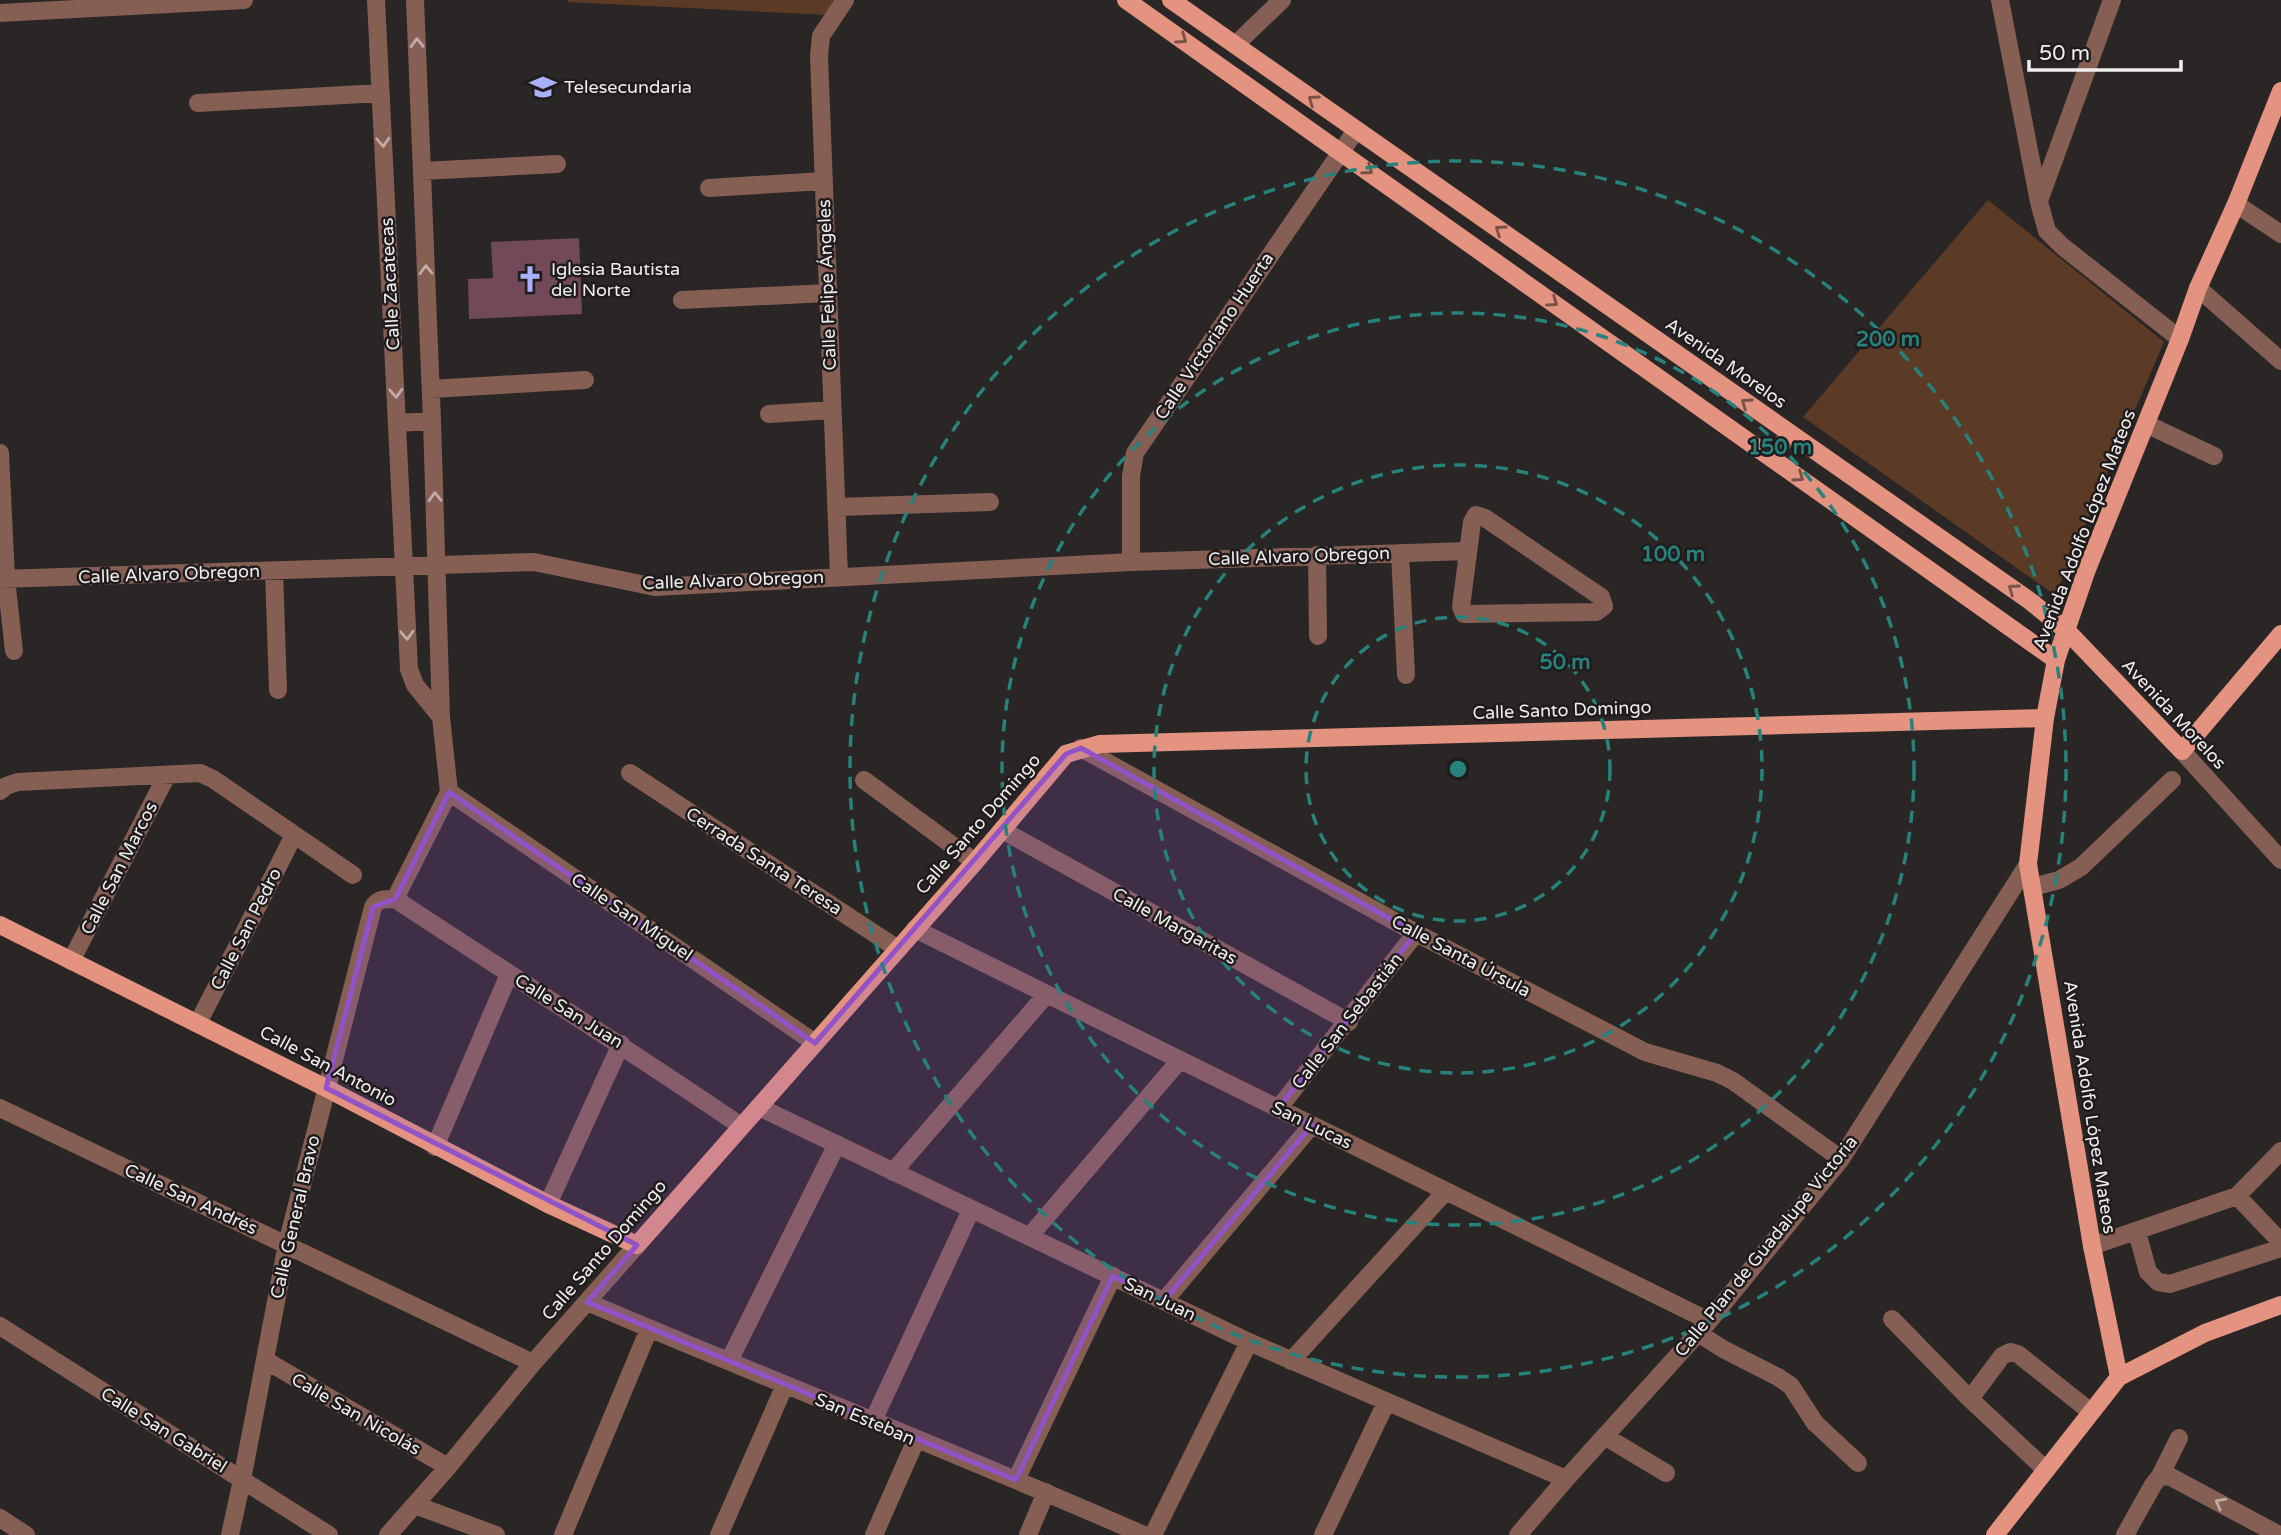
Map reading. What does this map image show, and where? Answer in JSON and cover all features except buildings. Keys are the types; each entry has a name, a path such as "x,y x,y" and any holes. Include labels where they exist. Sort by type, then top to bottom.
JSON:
{"main road":[{"path":"1126,0 2056,660"},
{"name":"Avenida Morelos","path":"1171,0 2030,601 2067,631 2182,751"},
{"name":"Avenida Adolfo López Mateos","path":"2119,1377 2092,1246 2028,864 2045,718 2056,660 2086,572 2281,91"},
{"path":"2182,751 2281,634"},
{"name":"Calle Santo Domingo","path":"637,1245 975,862 1066,754 1081,748 1100,744 2045,718"},
{"name":"Calle San Antonio","path":"0,925 326,1087 435,1147 548,1204 637,1245"},
{"path":"1995,1535 2119,1377 2205,1333 2281,1306"}],"street":[{"path":"7,9 244,0"},
{"name":"Calle Zacatecas","path":"376,0 409,669 415,685 442,717"},
{"name":"Calle Zacatecas","path":"415,0 442,717 449,792"},
{"name":"Calle Felipe Ángeles","path":"839,576 820,46 821,36 845,0"},
{"path":"1235,45 1282,0"},
{"path":"2000,0 2047,231 2062,246 2180,339"},
{"path":"2039,202 2112,0"},
{"path":"198,103 381,93"},
{"name":"Calle Victoriano Huerta","path":"1131,562 1131,476 1135,453 1356,130"},
{"path":"422,172 557,164"},
{"path":"709,188 823,181"},
{"path":"2236,204 2281,234"},
{"path":"2199,288 2281,361"},
{"path":"682,300 828,293"},
{"path":"431,389 585,380"},
{"path":"769,414 832,410"},
{"path":"397,423 432,421"},
{"path":"2146,424 2214,456"},
{"path":"1772,458 1790,433"},
{"path":"0,453 3,579 14,651"},
{"path":"837,508 990,502"},
{"path":"1476,516 1485,518 1601,597 1604,606 1596,612 1464,614 1461,607 1468,551 1472,522 1476,516"},
{"name":"Calle Alvaro Obregon","path":"3,579 534,562 655,587 1131,562 1468,551"},
{"path":"1400,553 1406,675"},
{"path":"1317,555 1318,636"},
{"path":"274,571 278,690"},
{"name":"Calle Santa Úrsula","path":"1081,748 1416,933 1646,1052 1725,1077 1841,1158"},
{"name":"Avenida Morelos","path":"2182,751 2281,860"},
{"path":"0,792 6,786 18,782 200,773 213,779 353,875"},
{"name":"Cerrada Santa Teresa","path":"630,774 898,948"},
{"name":"Calle San Marcos","path":"71,961 167,775"},
{"path":"864,780 975,862"},
{"path":"2033,887 2059,880 2081,867 2172,780"},
{"path":"395,899 449,792"},
{"name":"Calle San Miguel","path":"449,792 815,1043"},
{"name":"Calle Margaritas","path":"1002,830 1349,1022"},
{"name":"Calle San Pedro","path":"198,1023 294,835"},
{"name":"Calle Plan de Guadalupe Victoria","path":"1518,1535 1703,1327 1841,1158 2028,864"},
{"name":"Calle General Bravo","path":"230,1535 287,1244 326,1087 376,902 395,899"},
{"name":"Calle San Juan","path":"395,899 621,1044 741,1126"},
{"name":"San Lucas","path":"915,929 1446,1191 1703,1327 1723,1349 1791,1386 1815,1423 1858,1463"},
{"name":"Calle San Sebastián","path":"1278,1109 1349,1022 1416,933"},
{"path":"435,1147 509,974"},
{"path":"893,1172 1046,995"},
{"path":"548,1204 621,1044"},
{"path":"1029,1237 1180,1060"},
{"name":"San Juan","path":"759,1107 1249,1342 1566,1479"},
{"name":"Calle San Andrés","path":"0,1108 533,1363"},
{"path":"1164,1301 1312,1125"},
{"path":"729,1361 837,1144"},
{"path":"2092,1246 2237,1196 2281,1151"},
{"path":"1291,1361 1446,1191"},
{"path":"2237,1196 2281,1242"},
{"path":"873,1421 971,1210"},
{"path":"2137,1232 2148,1272 2158,1282 2170,1284 2281,1248"},
{"name":"Calle Santo Domingo","path":"388,1535 637,1245"},
{"path":"1016,1480 1113,1276"},
{"name":"San Esteban","path":"587,1302 1144,1535"},
{"path":"1892,1319 1970,1399 2046,1470"},
{"name":"Calle San Gabriel","path":"0,1326 328,1535"},
{"path":"563,1535 649,1329"},
{"path":"1153,1535 1249,1342"},
{"path":"1970,1399 2002,1356 2010,1352 2018,1354 2091,1412"},
{"name":"Calle San Nicolás","path":"265,1360 448,1467"},
{"path":"719,1535 785,1385"},
{"path":"1323,1535 1386,1403"},
{"path":"1606,1437 1666,1473"},
{"path":"2125,1535 2179,1438"},
{"path":"874,1535 916,1440"},
{"path":"2160,1476 2171,1477 2279,1535"},
{"path":"1028,1535 1046,1492"},
{"path":"415,1505 496,1535"},
{"path":"0,1518 26,1535"}],"highlighted area":[{"path":"1081,748 1416,933 1278,1109 1312,1125 1164,1301 1113,1276 1016,1480 587,1302 637,1245 326,1088 373,907 395,899 449,792 815,1043 1066,754"}],"shaded area":[{"path":"568,0 839,0 829,15"},
{"path":"1988,200 2164,342 2055,595 1803,417"}],"place":[{"name":"Telesecundaria","path":"543,87"},
{"name":"Iglesia Bautista del Norte","path":"530,279"}]}
